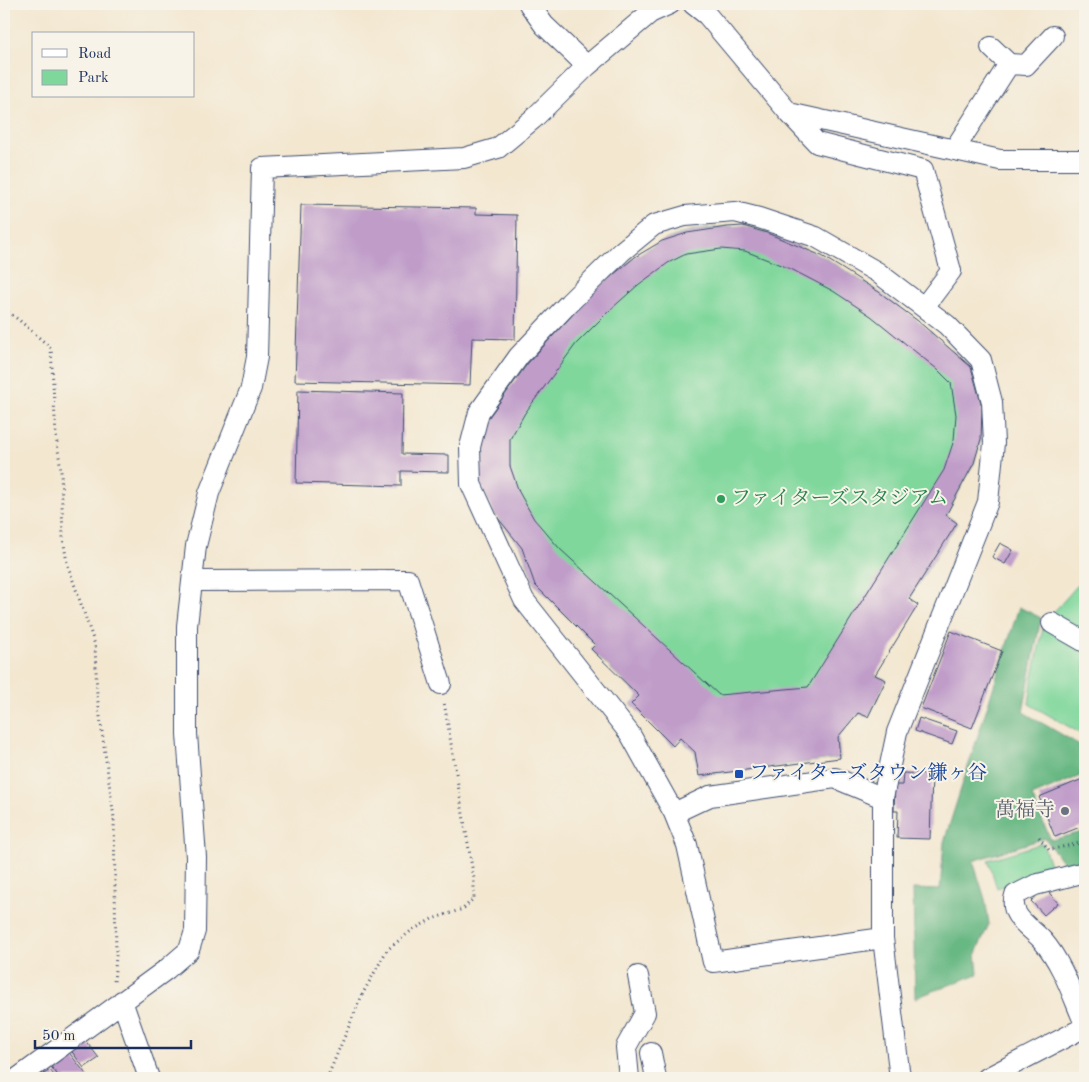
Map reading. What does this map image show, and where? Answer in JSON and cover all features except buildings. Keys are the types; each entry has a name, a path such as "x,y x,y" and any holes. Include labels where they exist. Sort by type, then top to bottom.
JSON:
{"street":[{"path":"529,4 544,25 587,66"},
{"path":"18,1078 167,969 189,950 195,931 196,857 187,734 187,626 196,546 209,493 251,388 257,358 262,168 464,158 498,148 533,119 587,66 650,14 670,4"},
{"path":"693,4 707,15 789,113 817,143 923,170 950,271 924,307"},
{"path":"991,46 1009,64 1026,65 1053,36"},
{"path":"954,150 1009,64"},
{"path":"789,113 1000,160 1085,160"},
{"path":"883,938 713,962 686,845 674,813 630,734 524,600 471,484 470,447 478,412 519,356 620,252 654,225 685,216 735,212 816,237 877,272 947,324 982,360 992,402 994,443 988,502 897,732 883,798 883,938 898,1070 901,1078"},
{"path":"192,581 408,580 441,684"},
{"path":"1052,623 1085,642"},
{"path":"674,813 710,796 835,778 883,798"},
{"path":"987,1078 1085,1025 1054,955 1018,916 1014,909 1014,901 1016,895 1022,890 1085,872"},
{"path":"629,1078 626,1047 644,1013 638,976"},
{"path":"117,1004 149,1078"},
{"path":"651,1053 656,1078"}],"path":[{"path":"4,309 51,348 56,436 61,470 63,538 67,563 95,645 98,695 114,818 117,1004"},
{"path":"327,1078 336,1052 363,993 387,950 411,931 432,919 463,909 474,898 474,879 441,684"},
{"path":"1039,837 1049,850 1085,842"}],"green space":[{"name":"ファイターズスタジアム","path":"743,226 767,233 822,256 879,292 918,321 971,367 981,439 974,463 946,515 957,523 909,599 875,675 886,680 868,717 858,713 838,737 840,758 699,776 695,752 680,738 673,746 631,704 639,696 591,649 595,645 535,585 522,548 494,513 486,421 522,372 564,321 610,276 635,257 661,242 690,232"},
{"path":"1085,577 1085,736 1029,704 1044,623"},
{"path":"1019,607 1041,618 1023,712 1085,748 1085,774 1032,796 1051,840 1083,832 1085,838 1085,857 1066,867 1045,838 973,861 985,899 989,924 976,953 978,974 915,998 913,889 940,890 944,842"},
{"path":"1043,843 1052,871 997,888 988,860"}],"place":[{"name":"ファイターズスタジアム","path":"721,499"},
{"name":"ファイターズタウン鎌ヶ谷","path":"739,774"},
{"name":"萬福寺","path":"1065,811"}]}
